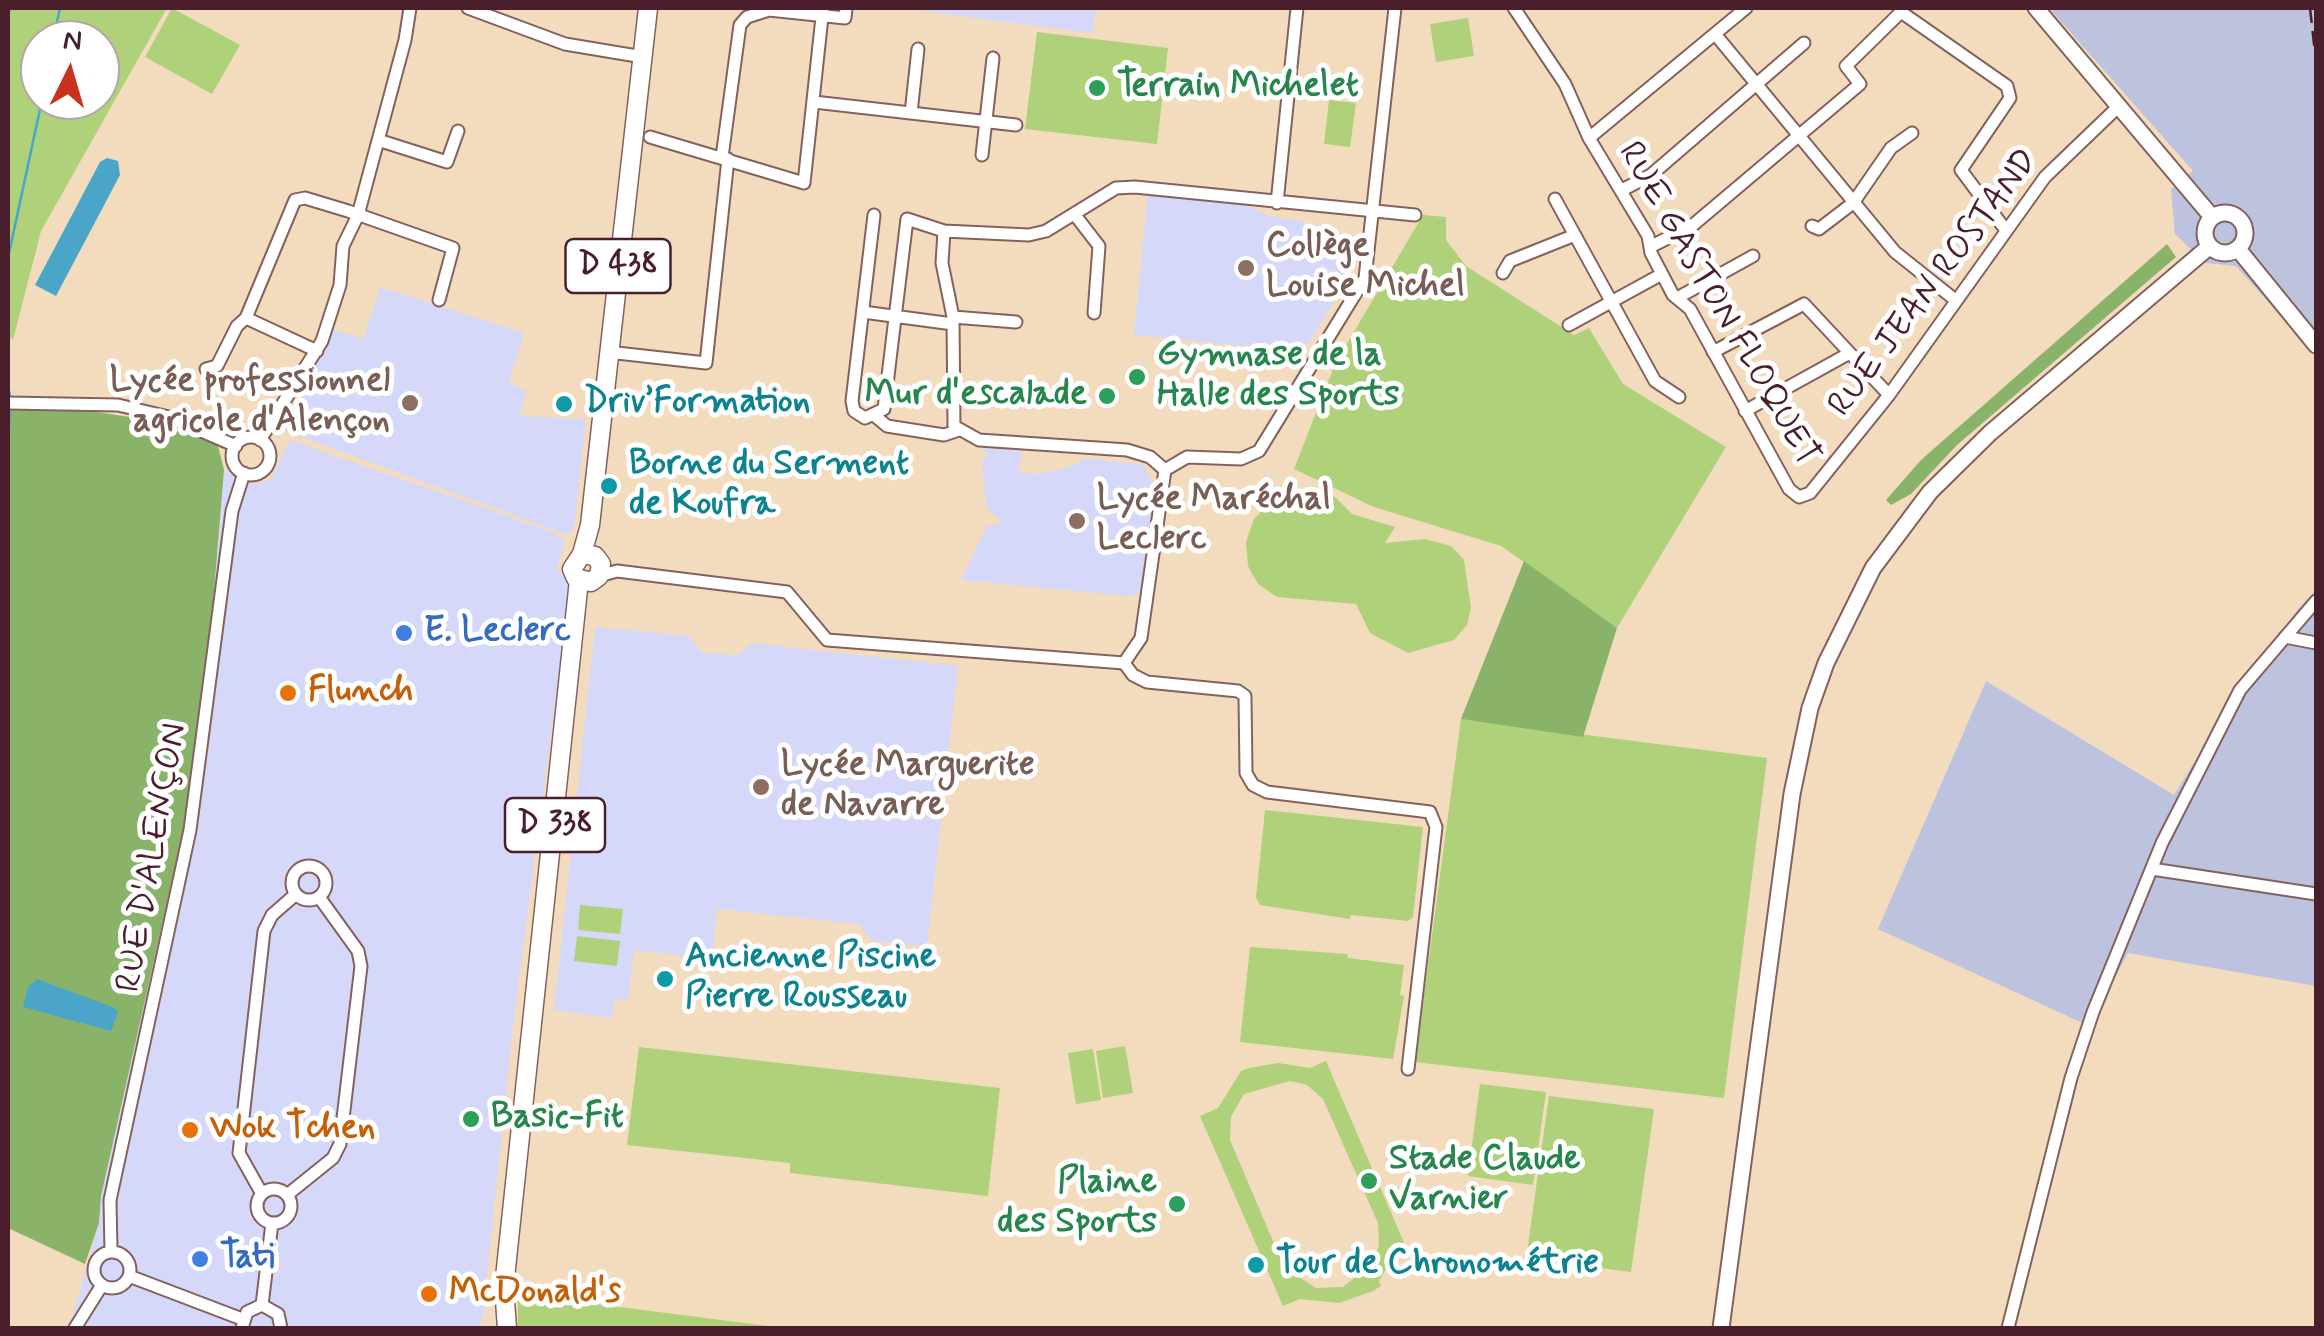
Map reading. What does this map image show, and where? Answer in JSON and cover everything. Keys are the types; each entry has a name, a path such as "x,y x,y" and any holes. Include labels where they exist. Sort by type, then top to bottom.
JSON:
{"main road":[{"name":"D 438","path":"595,569 590,525 648,8"},
{"path":"2036,8 2212,218"},
{"path":"2224,212 2241,220 2246,232 2238,248 2220,252 2210,246 2205,228 2212,218 2224,212"},
{"path":"1720,1328 1792,794 1810,708 1826,662 1873,568 1930,492 1990,433 2210,246"},
{"path":"2238,248 2316,345"},
{"name":"D 338","path":"492,1328 504,1291 577,629 595,569"},
{"name":"D 338","path":"504,1291 508,1328"}],"street":[{"path":"260,440 317,351 340,285 343,246 358,215 410,8"},
{"path":"468,8 565,44 642,57"},
{"path":"608,352 706,362 740,25 747,17 769,10 822,12 845,18 846,8"},
{"path":"1277,202 1297,8"},
{"path":"1124,663 1141,638 1165,470 1186,457 1252,456 1267,442 1365,278 1395,8"},
{"name":"RUE GASTON FLOQUET","path":"1514,8 1565,84 1588,138 1622,190 1662,274 1676,298 1690,309 1789,489 1799,497"},
{"path":"1588,138 1746,8"},
{"path":"650,137 804,183 822,12"},
{"path":"1650,247 1694,225 1860,84 1846,66 1901,12 2007,86 2010,98 1961,170 2005,229"},
{"path":"1714,34 1895,252 1954,298"},
{"path":"1622,190 1651,174 1804,44"},
{"path":"911,113 918,49"},
{"path":"982,155 993,58"},
{"path":"814,102 1016,126"},
{"name":"RUE JEAN ROSTAND","path":"1799,497 1810,493 1889,395 1954,298 2044,177 2124,111"},
{"path":"378,140 447,162 458,131"},
{"path":"1812,226 1820,229 1852,202 1891,148 1912,133"},
{"path":"870,417 884,409 907,219 944,231 1029,235 1075,214 1116,188 1415,215"},
{"path":"206,369 217,366 237,326 246,318 276,249 288,207 305,198 452,248 439,300"},
{"path":"1555,200 1655,382 1679,397"},
{"path":"1075,214 1099,246 1094,313"},
{"path":"874,215 852,401 854,411 888,426 944,435 958,430"},
{"path":"944,231 942,263 953,320 953,416 958,430 978,440 1127,450 1150,457 1165,470"},
{"path":"1502,273 1510,261 1574,235"},
{"path":"1676,298 1753,256"},
{"path":"1569,325 1662,274"},
{"path":"1713,352 1804,304 1889,395"},
{"path":"863,312 1016,322"},
{"path":"246,318 317,351"},
{"path":"1745,410 1848,354"},
{"path":"8,403 118,405 169,418 236,446"},
{"path":"244,439 260,440 270,454 268,464 255,474 244,473 234,462 236,446 244,439"},
{"name":"RUE D'ALENÇON","path":"111,1251 110,1200 190,830 232,511 244,473"},
{"path":"595,569 787,592 827,640 1124,663"},
{"path":"2008,1328 2071,1078 2092,1012 2152,869 2240,690 2316,601"},
{"path":"2284,637 2316,643"},
{"path":"1124,663 1132,675 1147,682 1238,691 1245,696 1246,773 1253,785 1267,792 1430,812 1436,827 1408,1069"},
{"path":"310,866 325,876 326,885 319,897 307,901 296,894 291,882 294,873 310,866"},
{"path":"2152,869 2316,894"},
{"path":"272,1223 258,1210 262,1194 240,1160 240,1145 264,931 272,915 296,894"},
{"path":"288,1196 338,1149 362,966 358,951 319,897"},
{"path":"262,1194 275,1189 288,1196"},
{"path":"272,1223 290,1214 288,1196"},
{"path":"262,1306 272,1223"},
{"path":"111,1251 125,1257 129,1276 115,1288 102,1285 94,1276 94,1265 100,1255 111,1251"},
{"path":"129,1276 242,1324 250,1309 262,1306 275,1310 283,1326"},
{"path":"76,1328 102,1285"}],"shaded area":[{"path":"899,8 1096,8 1092,33"},
{"path":"2049,8 2316,8 2316,356 2236,266 2205,263 2175,234 2171,189 2193,171"},
{"name":"Collège Louise Michel","path":"1148,192 1247,205 1268,216 1301,221 1315,238 1350,261 1351,274 1303,352 1134,335"},
{"name":"Lycée professionnel agricole d'Alençon","path":"380,287 524,333 509,383 526,391 520,416 586,419 574,528 568,535 285,431 331,329 364,339"},
{"path":"290,440 553,532 565,541 557,569 571,582 514,1017 482,1322 476,1328 69,1328 99,1223 101,1196 183,831 208,664 224,470 257,484 271,479"},
{"name":"Lycée Maréchal Leclerc","path":"982,447 1023,451 1017,470 1032,474 1064,469 1087,458 1143,465 1156,489 1140,593 1127,596 961,580 987,526 1003,523 986,507 982,460 988,457"},
{"path":"2316,590 2316,986 2128,953 2089,1026 1878,929 1986,681 2174,795 2234,698"},
{"name":"Lycée Marguerite de Navarre","path":"595,627 689,636 702,652 736,656 752,643 958,666 927,947 872,941 858,924 717,909 712,959 634,950 628,1000 616,999 611,1018 554,1010"}],"green space":[{"path":"8,8 167,8 120,91 120,20 20,20 20,120 104,120 41,231 13,340 8,335"},
{"path":"172,8 240,45 212,94 145,57"},
{"path":"1468,18 1474,56 1436,62 1430,24"},
{"name":"Terrain Michelet","path":"1037,32 1168,48 1157,144 1025,129"},
{"path":"1329,100 1356,103 1350,147 1324,144"},
{"path":"1423,215 1446,217 1446,240 1466,266 1574,335 1589,328 1623,384 1726,447 1617,628 1501,546 1374,507 1294,469 1335,364"},
{"path":"2167,244 2176,257 1957,445 1911,494 1891,505 1886,500 1921,460"},
{"path":"8,408 70,408 130,417 217,442 224,470 208,664 183,831 101,1196 99,1223 85,1264 8,1228"},
{"path":"1308,490 1335,497 1352,514 1395,527 1385,543 1425,539 1451,546 1464,560 1471,608 1467,625 1454,640 1408,653 1370,633 1356,604 1277,597 1258,584 1248,566 1246,542 1254,519 1274,498"},
{"path":"1524,561 1617,628 1583,737 1461,719"},
{"path":"1461,719 1767,758 1724,1098 1415,1062"},
{"path":"1265,810 1423,827 1413,917 1408,921 1351,915 1350,919 1260,905 1256,898"},
{"path":"580,905 623,909 620,934 578,930"},
{"path":"577,936 620,941 617,966 574,961"},
{"path":"1250,947 1347,954 1348,958 1404,965 1400,995 1404,996 1393,1059 1240,1042"},
{"path":"1125,1046 1133,1093 1103,1098 1096,1051"},
{"path":"639,1047 1000,1088 988,1196 790,1173 790,1163 627,1145"},
{"path":"1093,1049 1101,1100 1076,1104 1068,1053"},
{"name":"Stade Claude Varnier","path":"1326,1061 1408,1252 1392,1259 1379,1281 1381,1286 1373,1291 1339,1303 1300,1299 1283,1306 1200,1116 1218,1108 1241,1071 1278,1063 1310,1068","holes":["1290,1081 1307,1085 1323,1099 1378,1223 1379,1245 1372,1264 1343,1287 1316,1288 1284,1267 1230,1140 1231,1117 1244,1094"]},
{"path":"1480,1084 1546,1092 1533,1185 1468,1176"},
{"path":"1549,1096 1654,1109 1631,1272 1526,1259"},
{"path":"518,1294 760,1325 789,1328 518,1328"}],"water":[{"path":"107,158 118,161 120,175 56,296 35,285 100,162"},
{"path":"37,979 115,1008 118,1012 111,1031 23,1007 28,987"}],"waterway":[{"path":"57,20 60,8"},
{"path":"8,258 38,120"},
{"path":"8,386 10,396"},
{"path":"8,444 10,406"}],"railway":[{"path":"2310,8 2316,62"}],"place":[{"name":"Terrain Michelet","path":"1097,88"},
{"name":"Collège Louise Michel","path":"1246,268"},
{"name":"Gymnase de la Halle des Sports","path":"1137,377"},
{"name":"Mur d'escalade","path":"1107,396"},
{"name":"Lycée professionnel agricole d'Alençon","path":"410,403"},
{"name":"Driv’Formation","path":"564,404"},
{"name":"Borne du Serment de Koufra","path":"609,486"},
{"name":"Lycée Maréchal Leclerc","path":"1077,521"},
{"name":"E. Leclerc","path":"404,633"},
{"name":"Flunch","path":"288,693"},
{"name":"Lycée Marguerite de Navarre","path":"761,787"},
{"name":"Ancienne Piscine Pierre Rousseau","path":"665,979"},
{"name":"Basic-Fit","path":"471,1119"},
{"name":"Wok Tchen","path":"190,1130"},
{"name":"Stade Claude Varnier","path":"1369,1181"},
{"name":"Plaine des Sports","path":"1177,1204"},
{"name":"Tati","path":"200,1259"},
{"name":"Tour de Chronométrie","path":"1256,1265"},
{"name":"McDonald's","path":"429,1294"}]}
